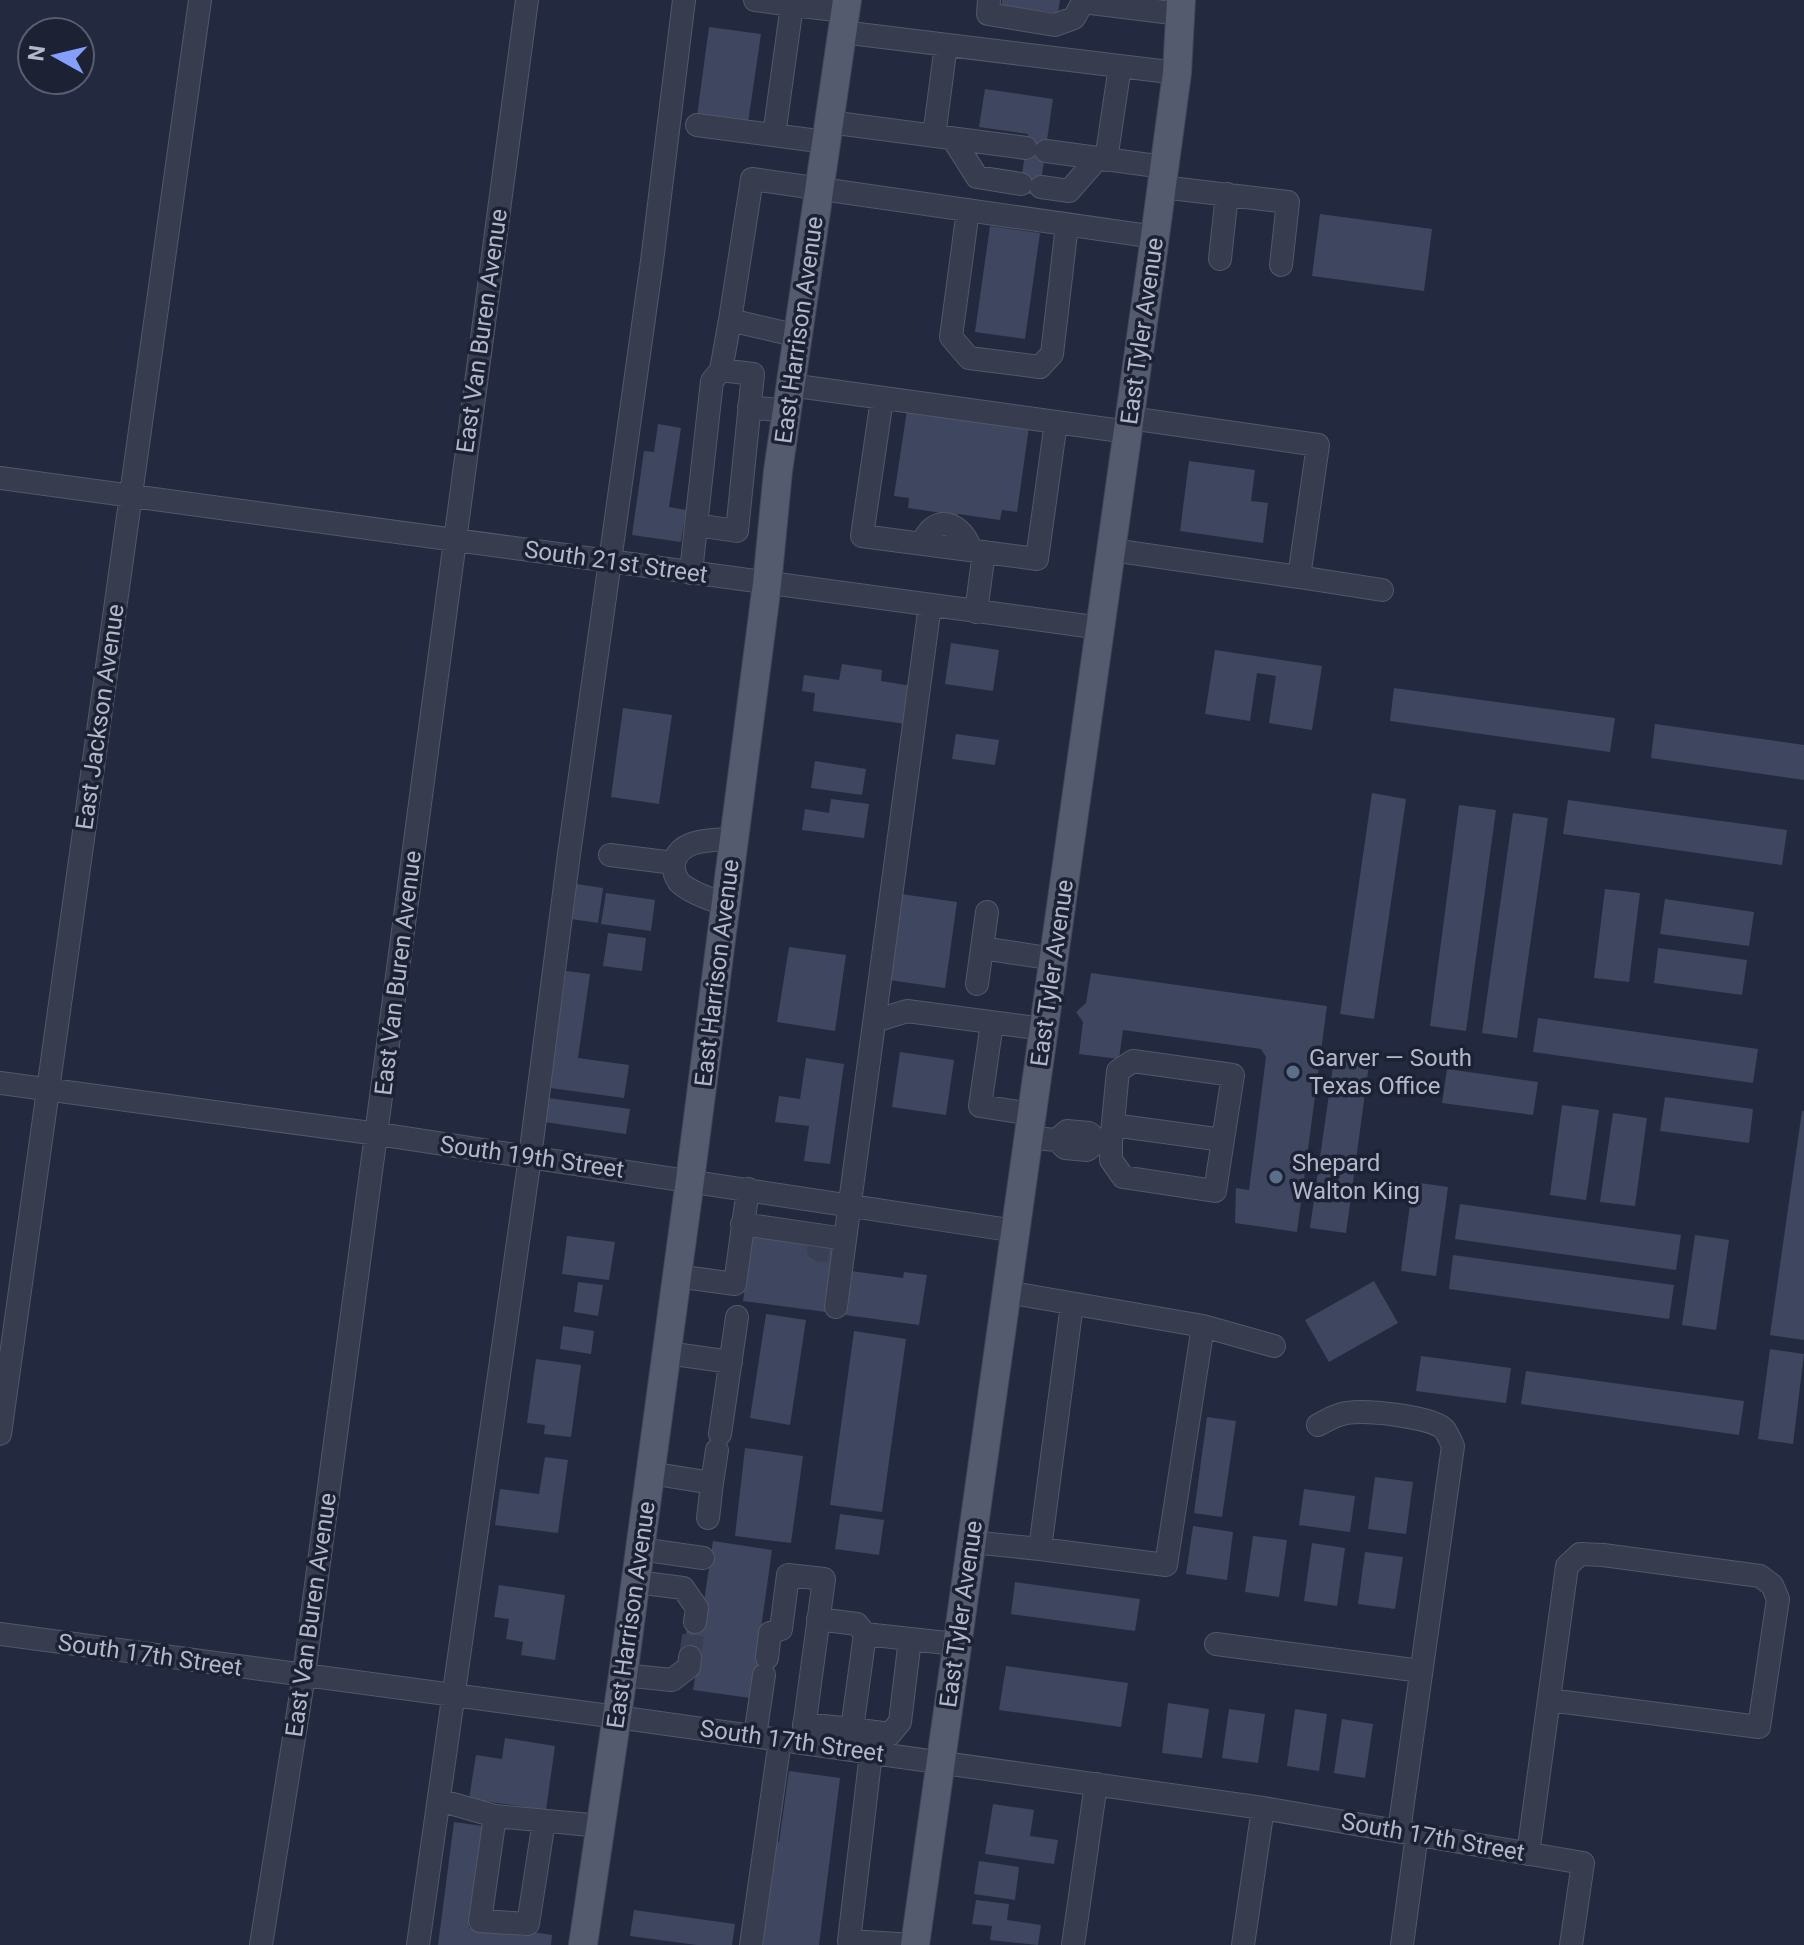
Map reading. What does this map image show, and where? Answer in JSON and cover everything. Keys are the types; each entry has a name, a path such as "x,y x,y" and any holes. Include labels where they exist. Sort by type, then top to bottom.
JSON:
{"main road":[{"name":"East Tyler Avenue","path":"915,1945 1155,237 1177,73 1181,7"},
{"name":"East Harrison Avenue","path":"583,1945 690,1180 767,584 772,522 845,14"}],"street":[{"name":"East Jackson Avenue","path":"0,1434 200,0"},
{"name":"East Van Buren Avenue","path":"261,1945 304,1675 378,1134 527,0"},
{"path":"418,1945 612,562 684,0"},
{"path":"755,0 845,14 946,45 1177,73"},
{"path":"989,0 988,14 1055,25 1074,18 1083,2 1181,7"},
{"path":"774,135 792,5"},
{"path":"946,45 943,137 977,177 1069,191 1102,159 1120,66"},
{"path":"697,125 774,135 827,132 943,137 1102,159 1227,194 1288,202 1281,265"},
{"path":"691,573 712,381 721,370 752,179 1155,237"},
{"path":"1220,259 1227,194"},
{"path":"968,210 951,337 969,358 1040,367 1052,354 1067,225"},
{"path":"730,320 798,336"},
{"path":"696,525 737,531 753,374 721,370"},
{"path":"749,407 789,398 882,399 1056,422 1129,425 1318,445 1299,577"},
{"path":"882,399 862,536 922,544 1037,559 1056,422"},
{"name":"South 21st Street","path":"0,478 1101,628"},
{"path":"738,517 772,522"},
{"path":"1112,550 1382,590"},
{"path":"976,612 977,551"},
{"path":"836,1307 832,1244 850,1205 930,605"},
{"path":"726,905 688,888 678,880 673,870 683,848 698,841 734,839"},
{"path":"610,855 674,863"},
{"path":"977,984 987,912"},
{"path":"982,948 1054,959"},
{"path":"875,1021 907,1011 1044,1029"},
{"path":"992,1023 980,1106 1057,1140 1067,1131 1107,1137 1223,1140"},
{"path":"1133,1061 1233,1075 1215,1191 1123,1177 1111,1160 1107,1137 1118,1071 1133,1061"},
{"name":"South 19th Street","path":"0,1083 378,1134 1016,1231"},
{"path":"677,1276 735,1284 748,1189"},
{"path":"792,1231 797,1197"},
{"path":"742,1224 792,1231 832,1244"},
{"path":"1007,1292 1203,1326 1274,1346"},
{"path":"1040,1549 1072,1304"},
{"path":"708,1518 737,1317"},
{"path":"971,1542 1166,1565 1203,1326"},
{"path":"667,1353 731,1362"},
{"path":"1318,1425 1349,1412 1422,1420 1446,1431 1453,1446 1421,1671 1402,1945"},
{"path":"650,1473 712,1483"},
{"path":"640,1549 703,1558"},
{"path":"1528,1854 1567,1566 1580,1554 1760,1576 1772,1585 1778,1599 1759,1727 1549,1700"},
{"path":"751,1945 824,1579 788,1575 781,1629 770,1633 755,1736"},
{"path":"636,1582 683,1588 697,1608 695,1622"},
{"path":"818,1619 857,1624 865,1634 956,1644"},
{"name":"South 17th Street","path":"0,1634 755,1736 795,1736 871,1753 1263,1808 1583,1863 1571,1945"},
{"path":"852,1729 865,1634"},
{"path":"795,1736 852,1729 890,1734 900,1722 910,1639"},
{"path":"1216,1644 1421,1671"},
{"path":"623,1675 672,1680 689,1667 690,1657"},
{"path":"871,1753 849,1943 915,1945"},
{"path":"1073,1945 1096,1784"},
{"path":"439,1800 495,1816 601,1826"},
{"path":"1243,1945 1263,1808"},
{"path":"495,1816 480,1921 528,1924 544,1821"}],"building":[{"path":"1002,0 1060,0 1058,13 1002,5"},
{"path":"709,27 761,34 748,123 697,116"},
{"path":"985,89 1053,99 1039,195 1019,193 1028,134 979,127"},
{"path":"1320,214 1432,229 1424,291 1312,276"},
{"path":"990,226 1040,233 1025,339 975,332"},
{"path":"907,410 1029,427 1017,512 1002,510 1000,520 958,514 955,532 947,530 949,514 908,508 909,498 894,496"},
{"path":"658,424 681,428 669,507 686,510 681,542 632,535 644,451 654,452"},
{"path":"1189,461 1255,470 1251,501 1268,503 1263,543 1180,531"},
{"path":"951,643 999,650 993,691 945,684"},
{"path":"1215,650 1322,666 1312,730 1269,723 1276,676 1257,673 1250,721 1205,714"},
{"path":"842,664 882,670 881,681 912,686 906,724 813,711 815,693 802,691 804,675 839,680"},
{"path":"1394,688 1615,718 1610,752 1390,721"},
{"path":"623,708 672,715 659,804 611,797"},
{"path":"1655,724 1804,745 1804,780 1651,758"},
{"path":"956,734 999,740 995,765 952,759"},
{"path":"815,761 866,769 862,795 811,788"},
{"path":"1372,793 1406,799 1374,1019 1340,1014"},
{"path":"831,799 869,804 864,838 802,830 805,809 829,813"},
{"path":"1568,800 1787,830 1782,865 1563,834"},
{"path":"1459,805 1496,810 1466,1031 1430,1026"},
{"path":"1513,813 1548,818 1517,1038 1482,1033"},
{"path":"576,884 603,888 598,923 571,919"},
{"path":"1605,889 1640,893 1629,982 1594,978"},
{"path":"606,893 655,900 651,931 601,924"},
{"path":"901,894 957,902 945,988 889,980"},
{"path":"1665,899 1754,912 1749,946 1660,934"},
{"path":"608,933 646,938 642,971 603,966"},
{"path":"789,947 846,955 835,1031 777,1022"},
{"path":"1658,948 1747,960 1742,995 1654,983"},
{"path":"566,971 590,974 578,1058 629,1065 624,1098 550,1088"},
{"path":"1091,973 1327,1006 1297,1232 1235,1223 1236,1188 1249,1190 1266,1057 1261,1049 1123,1030 1119,1059 1079,1054 1083,1022 1076,1012 1086,1003"},
{"path":"1538,1018 1758,1049 1753,1083 1533,1052"},
{"path":"900,1052 954,1060 946,1115 892,1107"},
{"path":"1335,1052 1370,1057 1346,1233 1310,1228"},
{"path":"806,1058 844,1064 830,1164 804,1161 809,1126 775,1122 779,1096 800,1099"},
{"path":"1447,1069 1538,1082 1533,1115 1442,1103"},
{"path":"1665,1097 1753,1109 1749,1143 1660,1131"},
{"path":"548,1098 630,1109 626,1134 544,1122"},
{"path":"1562,1105 1599,1110 1586,1200 1550,1195"},
{"path":"1804,1111 1804,1340 1770,1335"},
{"path":"1613,1113 1647,1118 1635,1206 1600,1202"},
{"path":"1413,1182 1448,1187 1436,1276 1401,1271"},
{"path":"1460,1204 1681,1235 1676,1270 1455,1239"},
{"path":"753,1230 835,1241 826,1312 743,1301"},
{"path":"1695,1235 1729,1240 1716,1330 1682,1325"},
{"path":"567,1236 615,1242 609,1280 562,1274"},
{"path":"1453,1255 1674,1285 1669,1319 1449,1289"},
{"path":"851,1271 903,1278 904,1272 927,1275 919,1325 845,1315"},
{"path":"1374,1281 1398,1323 1329,1362 1305,1320"},
{"path":"578,1282 603,1285 598,1316 574,1312"},
{"path":"766,1314 806,1320 790,1425 750,1418"},
{"path":"563,1326 594,1331 591,1354 560,1349"},
{"path":"854,1331 906,1339 882,1512 830,1505"},
{"path":"1770,1349 1804,1354 1793,1444 1758,1439"},
{"path":"1421,1356 1511,1368 1506,1403 1416,1391"},
{"path":"536,1359 581,1365 571,1437 544,1434 545,1425 527,1423"},
{"path":"1526,1371 1744,1401 1739,1435 1521,1404"},
{"path":"1207,1417 1236,1421 1222,1517 1194,1513"},
{"path":"745,1448 803,1456 791,1543 735,1536"},
{"path":"545,1457 568,1460 558,1533 495,1525 500,1489 539,1494"},
{"path":"1375,1477 1413,1482 1406,1534 1368,1529"},
{"path":"1304,1489 1355,1496 1350,1532 1299,1525"},
{"path":"840,1514 884,1520 879,1555 835,1549"},
{"path":"1193,1526 1233,1532 1227,1580 1186,1574"},
{"path":"1253,1536 1287,1540 1279,1597 1245,1592"},
{"path":"713,1541 772,1550 757,1657 771,1659 750,1698 693,1690 698,1659 683,1656 688,1621 701,1622"},
{"path":"1312,1543 1345,1548 1337,1606 1304,1601"},
{"path":"1365,1552 1403,1557 1395,1609 1358,1604"},
{"path":"1015,1582 1140,1599 1135,1631 1011,1614"},
{"path":"499,1585 565,1595 555,1660 521,1655 523,1642 506,1639 509,1619 494,1617"},
{"path":"1006,1666 1128,1683 1121,1727 999,1710"},
{"path":"1168,1703 1209,1709 1202,1758 1162,1753"},
{"path":"1229,1709 1265,1714 1258,1763 1222,1758"},
{"path":"1295,1709 1327,1714 1319,1771 1287,1766"},
{"path":"1342,1719 1373,1724 1365,1778 1334,1773"},
{"path":"505,1738 555,1746 546,1810 469,1799 476,1755 502,1759"},
{"path":"789,1771 840,1778 819,1945 756,1945 771,1841 779,1842"},
{"path":"993,1804 1034,1810 1030,1836 1058,1840 1054,1864 985,1854"},
{"path":"454,1822 483,1826 469,1928 526,1936 526,1931 552,1935 551,1945 438,1945"},
{"path":"979,1861 1019,1867 1015,1900 974,1894"},
{"path":"976,1900 1009,1904 1007,1920 1041,1925 1038,1945 990,1940 992,1926 972,1924"},
{"path":"634,1910 735,1924 732,1945 697,1945 630,1936"}],"tunnel":[{"path":"819,1239 818,1250 833,1252"},
{"path":"690,1657 695,1622"}],"place":[{"name":"Garver — South Texas Office","path":"1293,1072"},
{"name":"Shepard Walton King","path":"1276,1177"}]}
